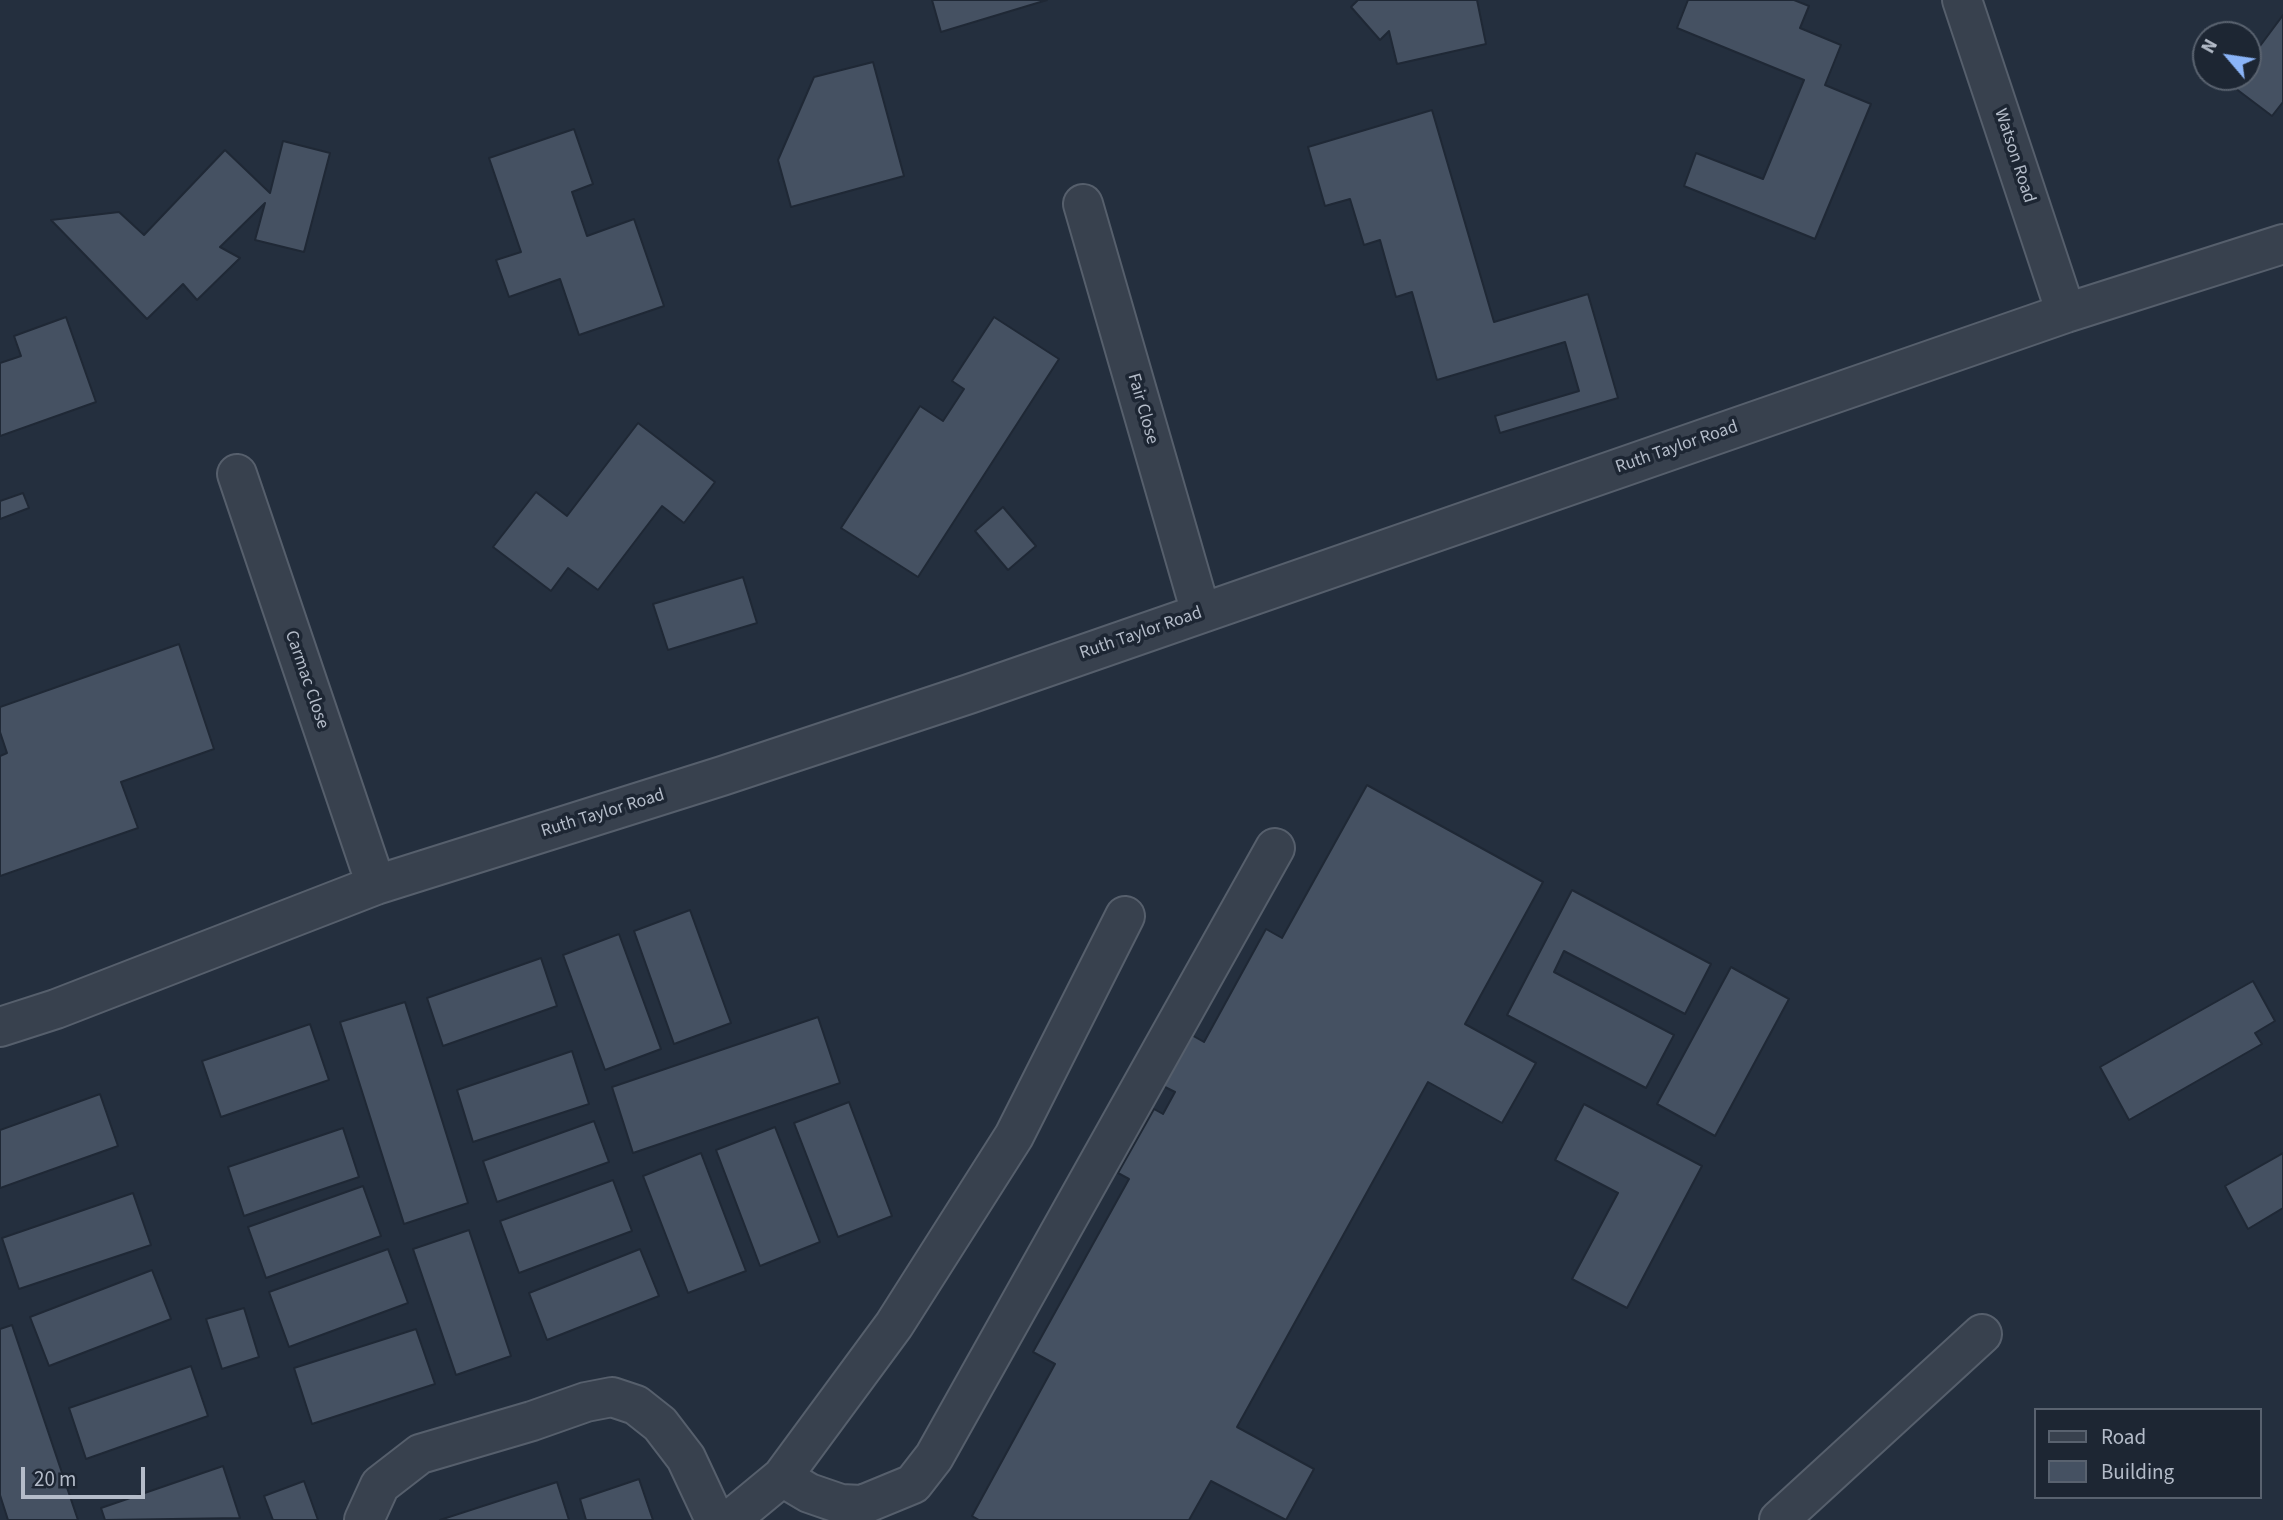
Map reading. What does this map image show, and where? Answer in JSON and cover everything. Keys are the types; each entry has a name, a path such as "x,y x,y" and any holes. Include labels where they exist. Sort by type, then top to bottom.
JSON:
{"street":[{"name":"Watson Road","path":"1962,0 2066,313"},
{"name":"Fair Close","path":"1083,204 1200,613"},
{"name":"Ruth Taylor Road","path":"0,1027 56,1009 376,885 722,776 2066,313 2283,244"},
{"name":"Carmac Close","path":"237,474 376,885"},
{"path":"782,1477 809,1493 841,1504 862,1505 913,1484 934,1457 1275,848"},
{"path":"730,1520 782,1477 894,1325 1014,1136 1125,916"},
{"path":"1779,1520 1982,1334"},
{"path":"364,1520 380,1485 420,1454 532,1422 586,1402 612,1397 636,1405 660,1424 686,1458 715,1520"}],"building":[{"path":"932,0 1047,0 941,32"},
{"path":"1358,0 1477,0 1486,44 1397,64 1389,31 1380,40 1351,7"},
{"path":"1688,0 1794,0 1809,6 1800,28 1841,45 1825,85 1871,104 1815,239 1684,186 1696,153 1763,179 1804,80 1677,28"},
{"path":"2283,15 2283,102 2272,116 2239,91 2262,91 2262,43"},
{"path":"873,62 904,176 791,207 778,160 814,77"},
{"path":"1432,110 1494,322 1588,294 1618,398 1500,433 1495,416 1579,391 1565,342 1437,380 1412,292 1396,297 1380,240 1364,245 1350,199 1325,206 1308,147"},
{"path":"574,129 593,184 572,192 587,236 634,219 664,306 579,335 560,279 509,297 496,260 521,252 489,158"},
{"path":"283,141 330,153 304,252 255,240 265,203 220,247 240,258 197,300 183,284 147,319 51,220 119,212 144,235 225,150 270,193"},
{"path":"66,317 96,402 0,436 0,363 21,356 14,336"},
{"path":"994,317 1059,359 918,577 841,528 920,406 943,421 964,389 952,381"},
{"path":"638,423 715,482 684,523 662,506 598,590 568,568 551,591 493,547 536,492 567,516"},
{"path":"23,493 29,508 0,519 0,501"},
{"path":"1003,507 1036,546 1008,570 975,531"},
{"path":"743,577 757,623 668,650 653,604"},
{"path":"179,644 214,749 121,782 138,828 0,876 0,756 7,753 0,732 0,707"},
{"path":"1367,785 1543,882 1465,1024 1536,1063 1502,1123 1428,1082 1237,1427 1314,1469 1286,1520 1211,1481 1189,1520 979,1520 972,1516 1055,1364 1033,1352 1129,1179 1118,1173 1154,1109 1163,1114 1175,1092 1153,1081 1181,1029 1204,1042 1266,929 1282,938"},
{"path":"1572,890 1711,964 1685,1014 1564,951 1554,972 1674,1035 1646,1088 1507,1015"},
{"path":"690,910 731,1023 674,1044 634,931"},
{"path":"619,934 661,1049 605,1070 563,955"},
{"path":"541,958 557,1006 443,1046 427,998"},
{"path":"1731,967 1789,999 1715,1136 1657,1104"},
{"path":"2253,981 2275,1021 2255,1033 2262,1044 2129,1120 2100,1067"},
{"path":"405,1002 468,1203 404,1224 340,1022"},
{"path":"818,1017 840,1083 633,1153 612,1087"},
{"path":"310,1024 329,1080 221,1117 202,1061"},
{"path":"572,1051 589,1104 473,1142 457,1090"},
{"path":"100,1094 118,1146 0,1188 0,1130"},
{"path":"849,1102 892,1216 838,1237 794,1123"},
{"path":"1584,1104 1702,1166 1627,1308 1572,1279 1618,1193 1555,1160"},
{"path":"594,1121 609,1162 497,1202 483,1161"},
{"path":"775,1127 820,1242 760,1266 716,1150"},
{"path":"343,1128 359,1177 244,1216 228,1167"},
{"path":"701,1153 746,1271 688,1293 643,1176"},
{"path":"2283,1153 2283,1208 2248,1229 2225,1186"},
{"path":"613,1180 632,1231 519,1273 500,1221"},
{"path":"363,1186 381,1236 266,1278 248,1227"},
{"path":"133,1193 151,1245 19,1289 2,1238"},
{"path":"469,1230 511,1356 456,1375 413,1249"},
{"path":"388,1249 408,1303 289,1347 269,1292"},
{"path":"640,1249 659,1296 547,1340 529,1293"},
{"path":"152,1270 171,1319 49,1366 30,1317"},
{"path":"244,1308 259,1357 222,1369 206,1319"},
{"path":"12,1325 78,1520 8,1520 0,1495 0,1329"},
{"path":"416,1329 435,1384 312,1424 294,1368"},
{"path":"191,1366 208,1416 86,1459 69,1408"},
{"path":"223,1466 240,1518 105,1520 101,1508"},
{"path":"639,1479 653,1520 586,1520 580,1499"},
{"path":"304,1481 318,1520 273,1520 264,1496"},
{"path":"557,1482 569,1520 440,1520"}]}
